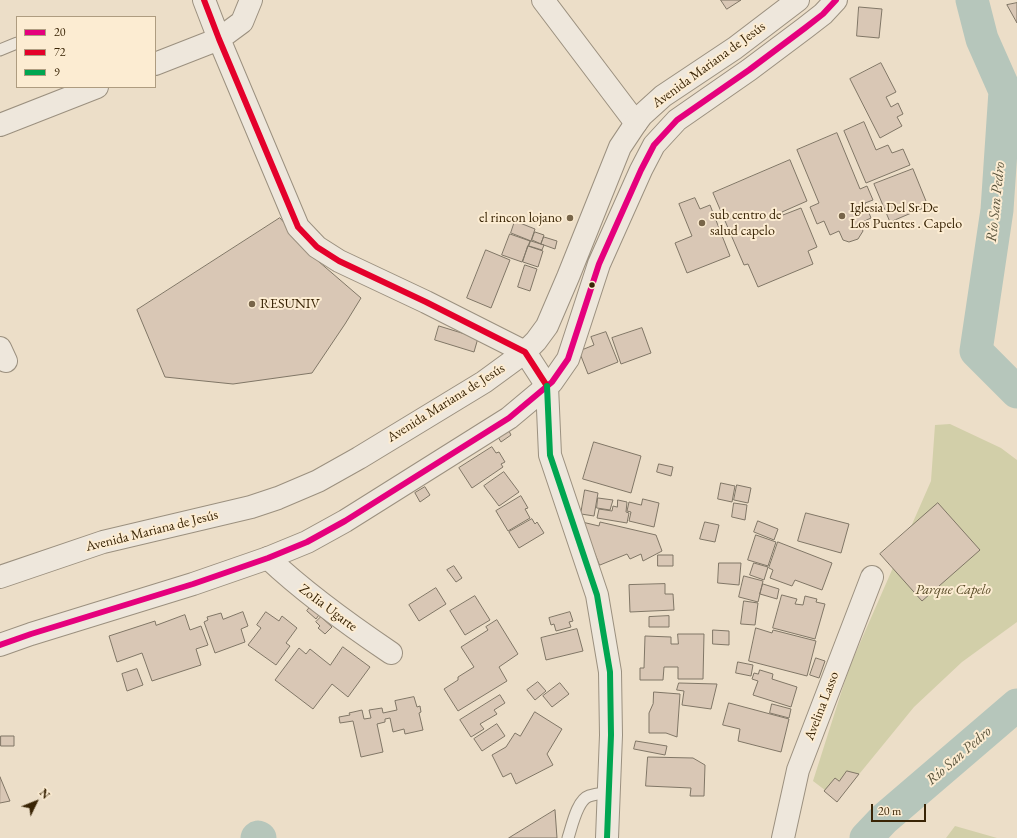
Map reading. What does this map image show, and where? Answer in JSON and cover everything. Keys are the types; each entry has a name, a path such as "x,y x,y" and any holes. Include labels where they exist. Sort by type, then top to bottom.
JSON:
{"street":[{"path":"204,0 298,227 317,247 339,261 426,302 525,352 547,386 550,455 597,595 610,672 611,735 607,838"},
{"path":"156,64 219,39 242,22 251,0"},
{"path":"543,0 636,123"},
{"name":"Avenida Mariana de Jesús","path":"0,576 104,542 251,507 278,498 318,481 359,458 484,382 525,352 536,341 547,326 620,147 636,123 663,96 735,48 798,0"},
{"name":"Avenida Mariana de Jesús","path":"0,645 193,584 268,558 307,542 345,521 509,418 555,378 568,358 599,264 640,170 654,145 677,120 805,28 823,14 836,0"},
{"path":"0,125 94,88"},
{"name":"ZoIia Ugarte","path":"268,558 317,600 391,653"},
{"name":"Avelina Lasso","path":"783,838 798,770 872,577"}],"lane":[{"path":"0,50 16,43"},
{"path":"568,838 579,805 584,799 589,796 609,792"}],"green space":[{"name":"Parque Capelo","path":"950,424 1001,448 1017,460 1017,622 962,662 914,707 838,800 813,781 849,668 931,481 935,425"},
{"path":"955,826 997,838 946,838"}],"building":[{"path":"721,0 741,0 727,9"},
{"path":"1017,3 1017,23 1007,5"},
{"path":"859,7 882,9 879,38 857,36"},
{"path":"881,63 896,92 886,97 891,107 898,103 903,114 897,117 902,126 880,138 850,79"},
{"path":"864,122 876,150 888,145 892,153 903,149 910,165 866,183 844,131"},
{"path":"837,133 860,189 867,186 873,200 865,203 871,218 860,223 863,231 858,239 849,242 843,240 839,231 830,235 824,221 817,224 810,207 819,203 797,150"},
{"path":"790,160 807,201 782,212 783,215 801,208 817,247 808,251 813,264 758,287 748,264 744,265 713,193"},
{"path":"913,169 928,206 890,222 874,184"},
{"name":"sub centro de salud capelo","path":"695,198 700,209 710,205 730,256 687,273 675,243 692,236 679,204"},
{"name":"RESUNIV","path":"280,218 318,261 361,298 312,373 233,384 165,377 137,310"},
{"path":"515,221 535,229 531,241 511,233"},
{"path":"535,232 544,235 541,244 532,240"},
{"path":"510,234 530,241 522,262 502,255"},
{"path":"544,237 557,241 555,249 541,244"},
{"path":"531,241 544,245 542,250 529,246"},
{"path":"528,246 543,251 538,267 523,262"},
{"path":"486,250 510,260 491,308 467,298"},
{"path":"525,265 537,269 530,291 518,287"},
{"path":"439,326 478,338 474,352 435,340"},
{"path":"642,328 651,353 621,364 612,338"},
{"path":"606,332 618,362 588,374 579,351 594,345 591,337"},
{"path":"509,431 511,435 501,442 498,437"},
{"path":"594,442 641,456 631,493 583,479"},
{"path":"492,447 496,453 499,452 505,462 501,464 503,467 472,488 459,468"},
{"path":"659,464 673,467 671,476 657,472"},
{"path":"504,472 519,492 499,506 484,486"},
{"path":"721,483 735,486 732,502 718,499"},
{"path":"737,485 751,488 748,503 734,500"},
{"path":"425,487 430,495 420,502 415,493"},
{"path":"585,490 598,493 594,516 581,514"},
{"path":"521,496 528,508 525,509 530,518 508,531 496,511"},
{"path":"598,498 613,500 610,510 597,508"},
{"path":"643,499 659,503 654,527 629,521 631,512 627,511 629,502 641,505"},
{"path":"618,500 627,502 626,512 629,513 627,523 597,518 599,509 612,511 613,506 617,507"},
{"path":"734,503 747,505 745,520 732,517"},
{"path":"938,503 980,550 922,601 880,554"},
{"path":"806,513 849,524 841,553 798,541"},
{"path":"532,519 535,524 537,522 544,533 519,548 509,532"},
{"path":"758,521 778,529 774,540 754,532"},
{"path":"582,522 599,526 600,522 656,535 662,551 643,561 641,554 630,559 627,554 600,565"},
{"path":"705,522 719,525 715,542 700,539"},
{"path":"756,535 776,542 768,566 748,560"},
{"path":"778,542 832,563 822,590 795,580 792,586 770,578 773,570 769,568"},
{"path":"658,555 673,555 673,566 658,566"},
{"path":"719,563 741,563 739,585 718,583"},
{"path":"754,563 768,567 764,580 750,575"},
{"path":"454,566 462,578 456,582 447,570"},
{"path":"744,576 763,581 758,602 739,597"},
{"path":"665,584 665,594 673,594 674,610 630,612 629,585"},
{"path":"763,584 779,589 777,599 760,594"},
{"path":"436,588 446,604 419,621 409,605"},
{"path":"782,595 797,599 795,604 803,605 805,596 817,599 816,602 825,604 815,639 773,628"},
{"path":"475,596 490,620 465,635 450,611"},
{"path":"744,601 758,603 755,625 741,624"},
{"path":"310,607 319,615 316,619 307,611"},
{"path":"243,612 248,626 241,629 245,642 215,653 204,622 208,620 207,617 221,613 223,619"},
{"path":"266,612 279,621 282,616 297,628 286,643 290,646 276,665 248,645 261,628 257,625"},
{"path":"570,612 573,621 569,622 571,627 556,631 554,624 551,625 549,618"},
{"path":"185,615 190,630 201,626 208,645 196,649 201,665 152,681 142,653 117,662 109,636 155,621 156,625"},
{"path":"669,616 669,627 649,627 649,617"},
{"path":"321,617 332,627 325,634 318,628 320,626 316,622"},
{"path":"497,620 518,654 499,667 507,681 458,711 444,689 458,680 458,677 474,667 461,647 488,630 486,627"},
{"path":"756,628 772,633 773,630 816,641 807,676 749,661"},
{"path":"577,629 583,651 546,660 541,638"},
{"path":"713,630 729,631 729,645 713,644"},
{"path":"678,634 704,634 703,679 678,679 678,667 664,667 663,680 640,680 640,668 644,668 645,636 671,637 671,644 678,644"},
{"path":"343,647 370,667 348,697 332,684 313,709 275,680 299,648 306,654 310,649 330,665"},
{"path":"816,658 825,661 819,678 810,675"},
{"path":"738,662 753,665 751,676 736,673"},
{"path":"137,669 143,685 127,691 122,674"},
{"path":"760,670 773,674 772,679 797,687 791,707 753,695 758,681 752,679 754,673 758,674"},
{"path":"538,682 546,691 535,700 527,690"},
{"path":"560,683 569,694 552,707 543,696"},
{"path":"679,683 717,684 711,709 682,705 684,691 677,690"},
{"path":"654,692 680,694 677,737 666,733 649,733 649,713 653,704"},
{"path":"500,695 505,703 494,710 497,714 480,724 484,729 471,737 460,720"},
{"path":"414,697 417,707 420,706 421,712 419,713 423,730 405,734 404,729 393,732 390,718 385,719 385,722 377,724 383,752 361,757 353,721 340,723 339,717 350,715 349,713 362,710 364,719 371,718 369,710 382,708 383,713 397,710 395,701"},
{"path":"729,703 789,719 781,752 738,741 740,729 723,725"},
{"path":"772,704 791,709 789,718 770,713"},
{"path":"535,712 562,729 547,754 553,765 516,784 511,773 503,777 492,755 506,747 515,733 520,736"},
{"path":"497,724 505,736 482,751 474,739"},
{"path":"1,736 14,736 14,746 1,746"},
{"path":"636,741 667,746 665,755 634,749"},
{"path":"648,757 693,758 705,765 704,796 690,796 691,788 646,786"},
{"path":"847,771 859,774 837,802 824,791 835,778 839,781"},
{"path":"0,777 10,801 0,803"},
{"path":"555,810 557,838 509,838"}],"waterway":[{"name":"Río San Pedro","path":"972,0 982,39 1005,91 997,210 976,351 1017,392"},
{"name":"Río San Pedro","path":"866,838 884,819 1017,705"}],"transit line":[{"name":"72","path":"204,0 298,227 317,247 339,261 426,302 525,352 547,386"},
{"name":"20","path":"0,645 193,584 268,558 307,542 345,521 509,418 552,382 568,359 599,264 641,170 654,145 677,120 749,70 805,28 823,14 836,0"},
{"name":"9","path":"547,386 550,455 597,595 610,672 611,735 607,838"}],"place":[{"name":"Iglesia Del Sr De Los Puentes . Capelo","path":"842,216"},
{"name":"el rincon lojano","path":"570,218"},
{"name":"sub centro de salud capelo","path":"702,223"},
{"name":"RESUNIV","path":"252,304"}]}
